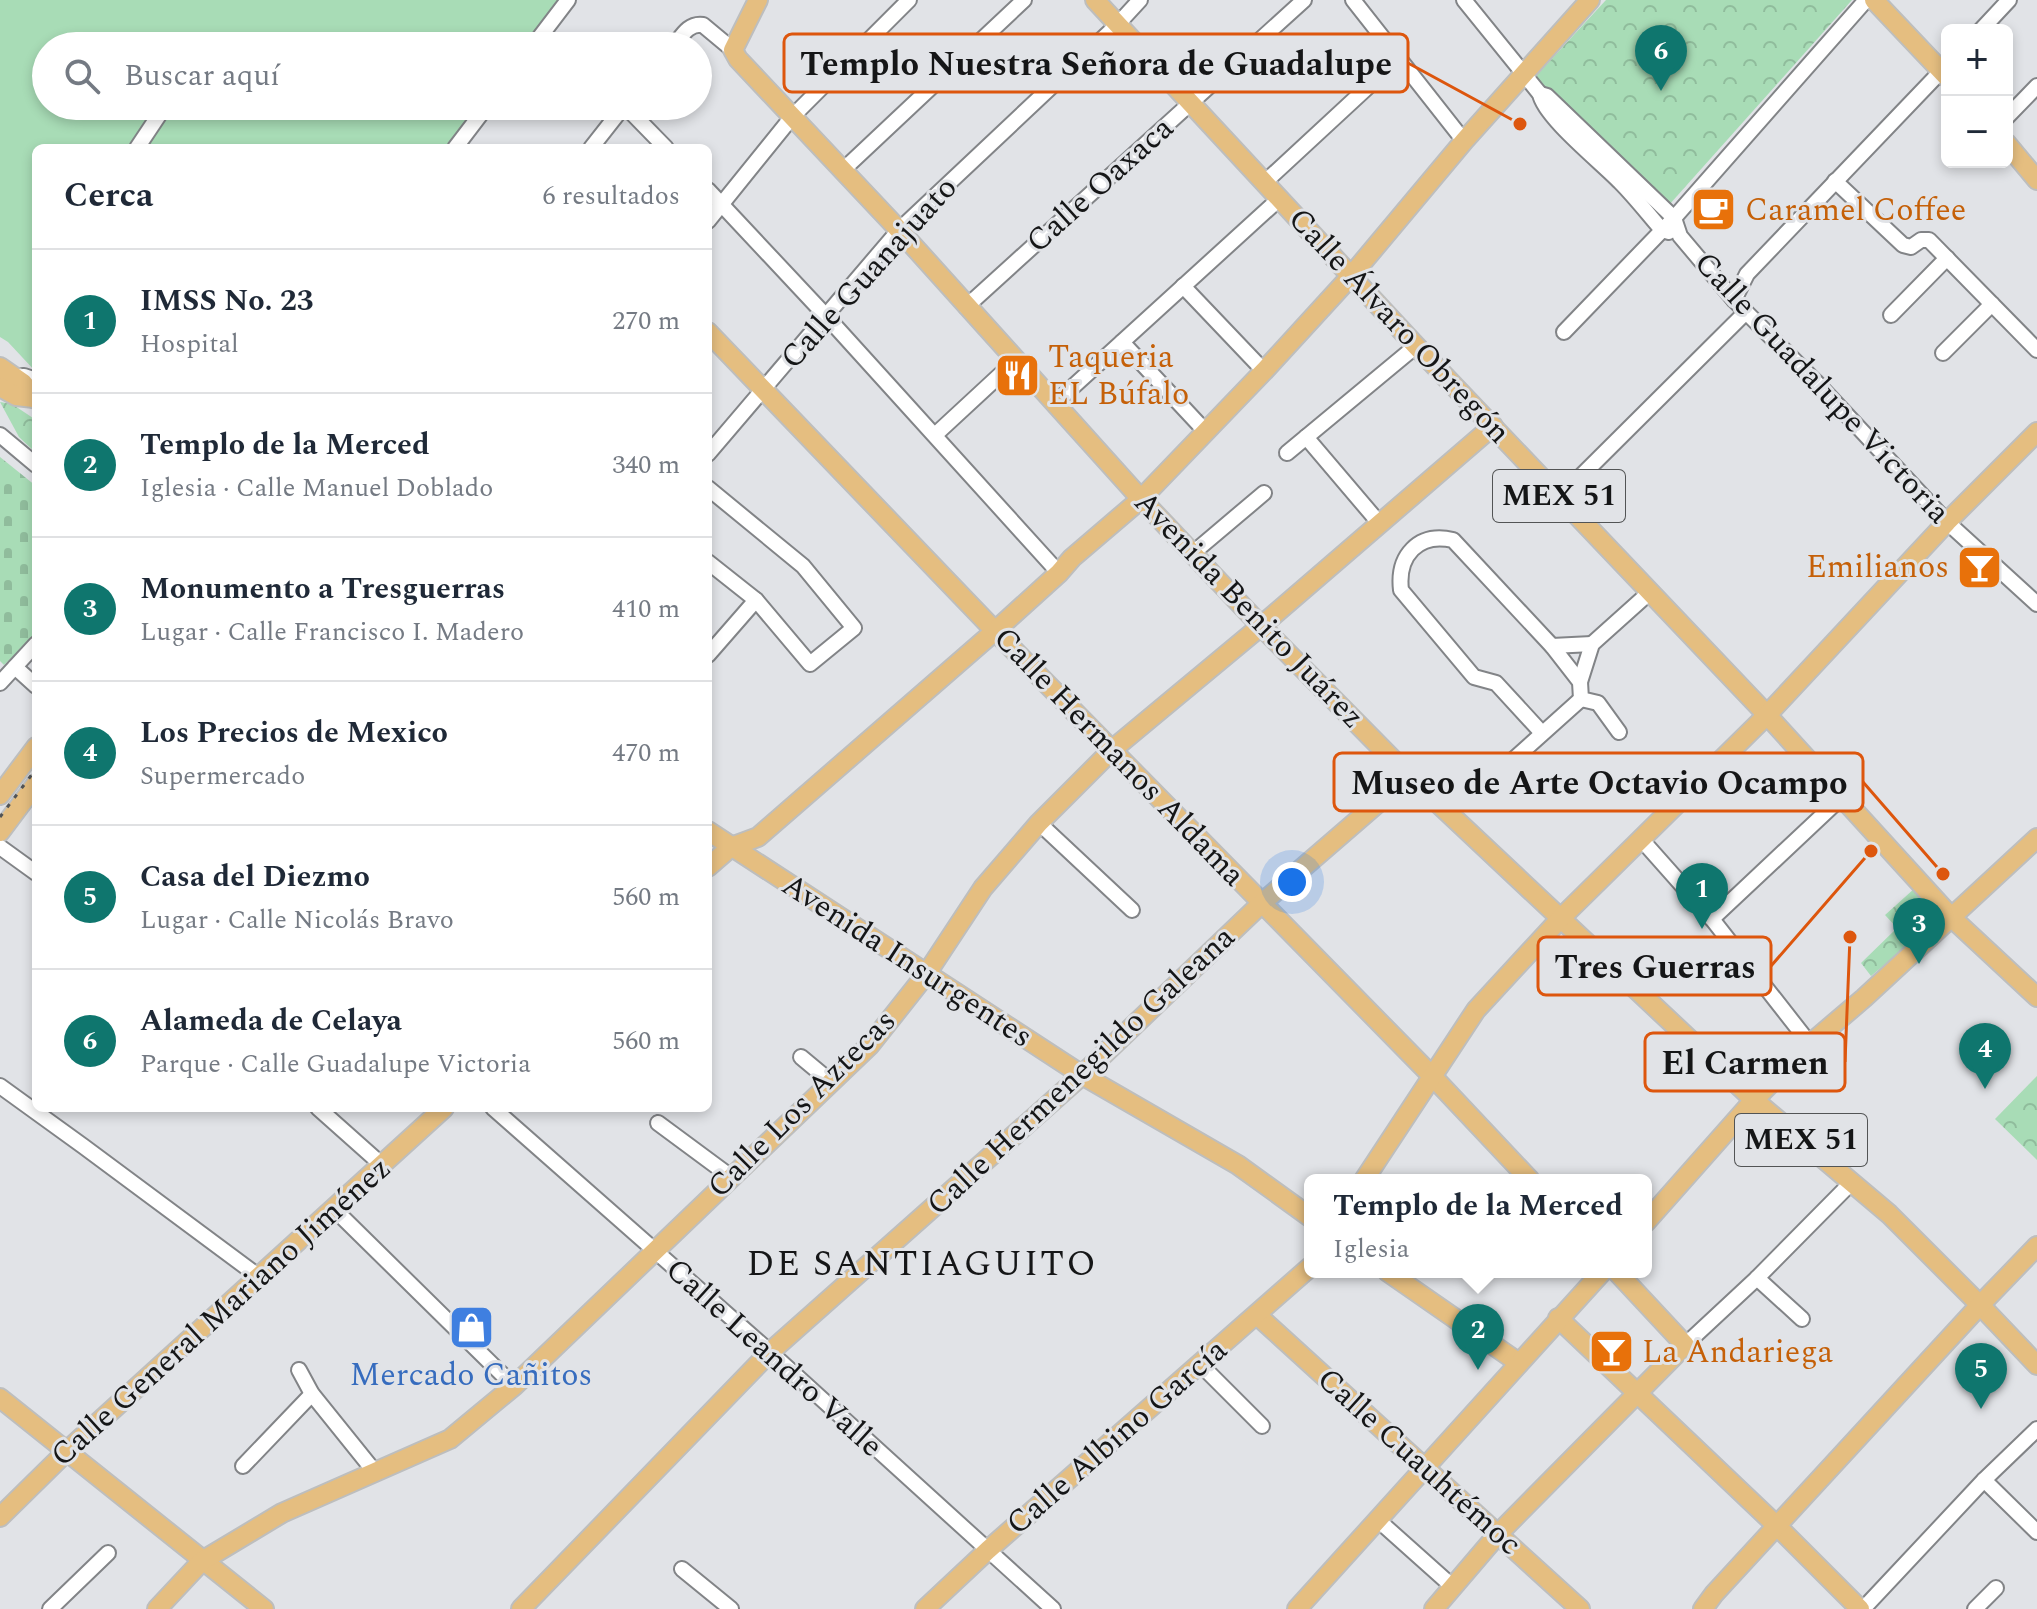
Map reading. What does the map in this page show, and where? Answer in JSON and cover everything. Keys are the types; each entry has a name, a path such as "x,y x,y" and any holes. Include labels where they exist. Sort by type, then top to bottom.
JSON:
{"main road":[{"name":"Calle Álvaro Obregón","path":"1095,0 1416,346 1767,715 1952,918 2037,997"},
{"path":"1874,0 1941,67"},
{"path":"712,864 731,847 758,837 1141,499 1351,276 1579,4"},
{"path":"733,50 757,5"},
{"name":"Avenida Benito Juárez","path":"733,50 1141,499 1409,776 1754,1100 1889,1214 2037,1365"},
{"path":"2013,151 2037,180"},
{"name":"Calle Hermanos Aldama","path":"712,336 1524,1174"},
{"path":"5,377 32,390"},
{"name":"Calle Los Aztecas","path":"157,1609 202,1561 282,1513 450,1439 514,1386 870,1045 927,973 983,888 1039,823 1113,749 1493,426"},
{"path":"1368,1174 1476,1010 1560,919 1767,715 1947,522 2037,432"},
{"path":"0,795 32,752"},
{"name":"Calle Hermenegildo Galeana","path":"521,1609 770,1352 1082,1075 1262,903 1409,776"},
{"path":"0,832 32,789"},
{"name":"Avenida Insurgentes","path":"712,834 1082,1075 1238,1165 1304,1213"},
{"path":"1652,1215 1754,1100 1810,1044 2037,838"},
{"name":"Calle General Mariano Jiménez","path":"0,1517 67,1451 440,1112"},
{"path":"1703,1609 2037,1246"},
{"name":"Calle Albino García","path":"925,1609 1304,1272"},
{"path":"1397,1278 1519,1363"},
{"path":"1297,1609 1596,1278"},
{"path":"1434,1609 1498,1534 1685,1345 1623,1278"},
{"name":"Calle Cuauhtémoc","path":"1257,1315 1580,1609"},
{"path":"1558,1318 1861,1609"},
{"path":"0,1398 261,1608"}],"street":[{"path":"544,32 568,0"},
{"path":"712,216 792,117 909,0"},
{"path":"843,170 1024,0"},
{"name":"Calle Guanajuato","path":"712,449 899,230 1140,0"},
{"name":"Calle Oaxaca","path":"966,307 1304,0"},
{"path":"1353,0 1464,141"},
{"path":"1464,0 1540,94"},
{"path":"1564,332 1674,218 1853,7 1866,0"},
{"path":"1987,24 2009,0"},
{"path":"686,32 696,24 711,32"},
{"path":"712,32 733,50"},
{"path":"1264,183 1398,59"},
{"path":"1734,300 1747,274 1941,75"},
{"path":"2013,111 2037,86"},
{"name":"Calle Guadalupe Victoria","path":"1680,236 1662,230 1620,182 1569,134 1541,102 1540,94 1547,96 1674,218 1680,236 1734,300 1947,522 2037,604"},
{"path":"140,144 156,120"},
{"path":"458,144 476,120"},
{"path":"594,144 613,120"},
{"path":"638,120 662,144"},
{"path":"1835,181 1903,245 1911,247 1921,240 1929,240 2037,350"},
{"path":"712,194 1059,573"},
{"path":"1054,404 1279,199"},
{"path":"1891,315 1947,258"},
{"path":"1183,286 1264,371"},
{"path":"1943,353 1992,304"},
{"path":"1560,497 1746,312"},
{"path":"1122,342 1206,432"},
{"path":"1287,453 1416,346"},
{"path":"935,435 1015,361"},
{"path":"0,428 5,439 32,462"},
{"path":"1306,437 1380,524"},
{"path":"712,491 803,566 854,628 810,664 756,600 712,570"},
{"path":"1193,553 1264,493"},
{"path":"1542,733 1496,683 1474,677 1401,590 1399,575 1414,547 1426,539 1440,537 1453,540 1552,646 1580,682"},
{"path":"1581,699 1580,682 1592,644 1650,592"},
{"path":"712,650 756,600"},
{"path":"1552,646 1592,644"},
{"path":"0,683 32,648"},
{"path":"15,667 32,682"},
{"path":"1503,769 1581,699"},
{"path":"1581,699 1598,703 1619,732"},
{"path":"1712,919 1842,797"},
{"path":"1039,823 1132,910"},
{"path":"1641,839 1712,919 1810,1044"},
{"path":"0,847 32,864"},
{"path":"801,1057 831,1082"},
{"path":"0,1086 32,1110"},
{"path":"35,1112 258,1276"},
{"path":"322,1112 382,1165"},
{"name":"Calle Leandro Valle","path":"498,1112 770,1352 1053,1609"},
{"path":"658,1123 731,1177"},
{"path":"1685,1345 1852,1182"},
{"path":"333,1208 514,1386"},
{"path":"1757,1278 1802,1319"},
{"path":"1200,1364 1262,1426"},
{"path":"299,1370 312,1394 374,1471"},
{"path":"243,1466 312,1394"},
{"path":"1861,1609 2037,1429"},
{"path":"1984,1480 2037,1532"},
{"path":"1378,1520 1453,1587"},
{"path":"50,1609 108,1553"},
{"path":"682,1569 731,1609"},
{"path":"1975,1609 1996,1588"}],"green space":[{"path":"0,0 562,0 537,32 32,32 32,120 469,120 450,144 32,144 32,368 0,337"},
{"path":"1606,0 1852,0 1669,205 1535,77"},
{"path":"0,402 12,404 32,417 32,449 19,437"},
{"path":"0,457 32,483 32,638 4,665 0,661"},
{"path":"1915,888 1939,919 1871,976 1861,963 1897,928 1885,915"},
{"path":"2037,1076 2037,1160 1995,1119"}],"railway":[{"path":"0,817 32,774"}],"place":[{"name":"Alameda de Celaya","path":"1661,91"},
{"name":"Templo Nuestra Señora de Guadalupe","path":"1520,124"},
{"name":"Caramel Coffee","path":"1714,210"},
{"name":"Taqueria EL Búfalo","path":"1017,375"},
{"name":"Emilianos","path":"1980,567"},
{"name":"Tres Guerras","path":"1871,851"},
{"name":"Museo de Arte Octavio Ocampo","path":"1943,874"},
{"name":"IMSS No. 23","path":"1702,929"},
{"name":"El Carmen","path":"1850,937"},
{"name":"Monumento a Tresguerras","path":"1919,964"},
{"name":"Los Precios de Mexico","path":"1985,1089"},
{"name":"Mercado Cañitos","path":"471,1328"},
{"name":"La Andariega","path":"1611,1352"},
{"name":"Templo de la Merced","path":"1478,1370"},
{"name":"Casa del Diezmo","path":"1981,1409"}],"district":[{"name":"DE SANTIAGUITO","path":"922,1264"}]}
